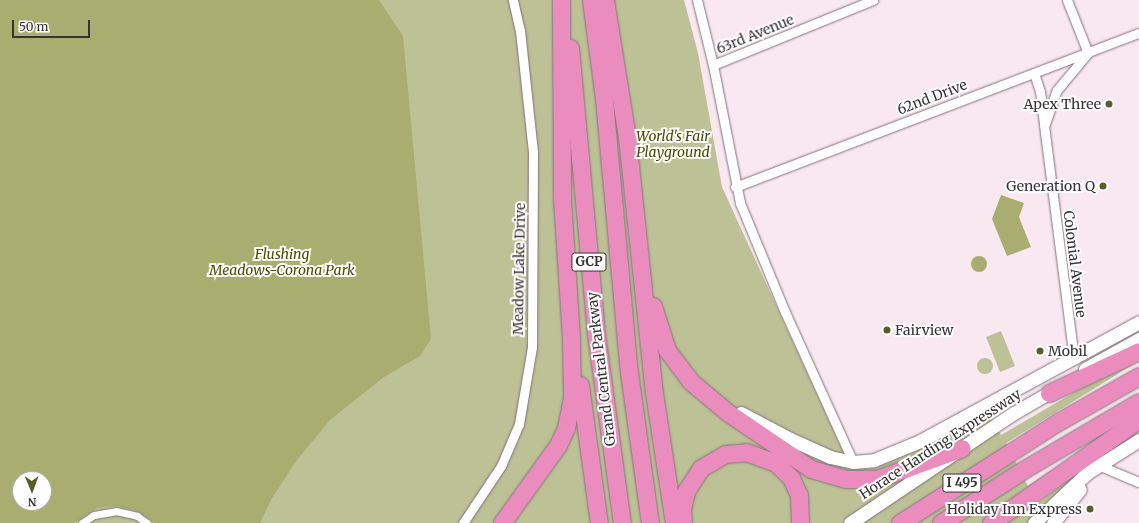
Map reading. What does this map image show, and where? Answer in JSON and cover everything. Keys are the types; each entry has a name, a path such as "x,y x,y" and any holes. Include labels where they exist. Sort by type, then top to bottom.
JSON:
{"highway":[{"path":"502,523 551,457 564,433 572,398 571,338 562,198 562,0"},
{"name":"Grand Central Parkway","path":"562,0 576,100 598,353 622,523"},
{"name":"Grand Central Parkway","path":"591,0 604,99 626,346 650,523"},
{"path":"605,0 626,130 637,220 654,393 674,523"},
{"path":"637,220 659,331 674,360 690,381 728,412 791,457 811,469 832,476 856,481 888,477 962,448"},
{"path":"571,338 599,523"},
{"path":"1049,393 1139,351"},
{"name":"I 495","path":"900,523 1045,430 1139,376"},
{"name":"I 495","path":"941,523 1023,470 1139,402"},
{"path":"991,523 1139,419"},
{"path":"683,523 684,500 695,475 717,457 746,452 776,463 791,478 799,495 800,523"}],"main road":[{"name":"Horace Harding Expressway","path":"690,381 790,439 830,457 853,462 884,458 904,449 1139,322"},
{"name":"Horace Harding Expressway","path":"850,523 962,448 1095,363 1139,339"},
{"path":"1034,523 1087,473 1139,440"},
{"path":"1053,523 1079,491 1117,453"}],"street":[{"name":"Meadow Lake Drive","path":"463,523 501,466 519,424 532,347 533,152 520,31 513,0"},
{"path":"697,0 713,66 735,187 785,312 853,462"},
{"name":"63rd Avenue","path":"713,66 873,0"},
{"path":"1067,0 1088,53"},
{"name":"62nd Drive","path":"735,187 1139,33"},
{"name":"Colonial Avenue","path":"1044,125 1057,90 1088,53"},
{"name":"Colonial Avenue","path":"1034,73 1040,91 1074,358"},
{"path":"1103,467 1139,482"},
{"path":"82,523 94,515 116,511 137,516 147,523"}],"green space":[{"name":"Flushing Meadows-Corona Park","path":"0,0 684,0 698,53 722,187 848,462 920,441 986,406 1001,435 1085,386 1134,364 1006,443 1028,486 1054,469 1030,489 1038,503 1139,426 1139,431 1102,455 1042,511 1048,523 0,523"},
{"path":"1001,331 1015,366 1000,372 986,337"},
{"path":"985,358 992,363 993,366 988,373 985,374 978,369 977,366 982,359"}],"shaded area":[{"path":"0,0 379,0 403,36 431,339 420,356 384,377 330,420 297,460 272,498 260,523 155,523 135,510 116,506 97,508 74,523 0,523"},
{"path":"1001,195 1024,203 1019,217 1031,247 1007,256 992,219"},
{"path":"979,256 986,261 987,264 982,271 979,272 972,267 971,264 976,257"}],"place":[{"name":"Apex Three","path":"1109,104"},
{"name":"Generation Q","path":"1103,186"},
{"name":"Fairview","path":"887,330"},
{"name":"Mobil","path":"1040,351"},
{"name":"Holiday Inn Express","path":"1090,509"}],"park label":[{"name":"World's Fair Playground","path":"673,144"}]}
